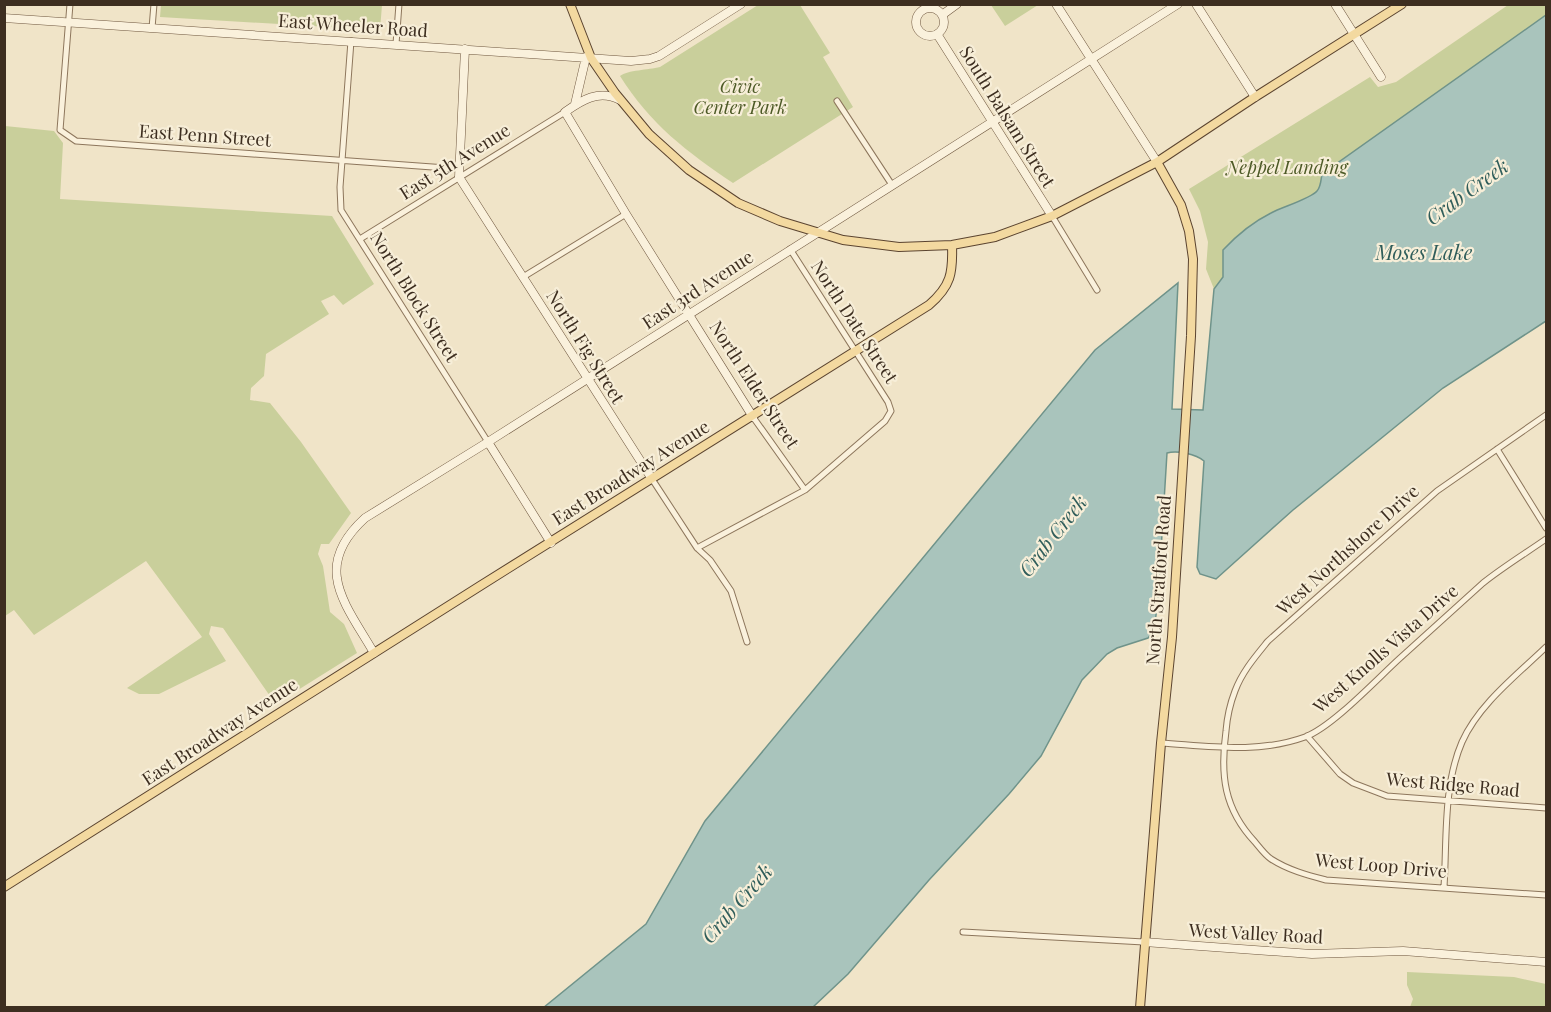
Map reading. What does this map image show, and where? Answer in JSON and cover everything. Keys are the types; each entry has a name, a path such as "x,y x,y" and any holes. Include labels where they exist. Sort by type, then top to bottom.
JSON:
{"main road":[{"path":"570,4 588,58 649,134 689,170 742,205 780,221 843,240 899,248 952,245 995,237 1052,216 1157,162 1402,4"},
{"path":"588,58 631,61 651,59 666,52 741,4"},
{"path":"942,15 957,4"},
{"path":"1056,4 1157,162"},
{"name":"East 3rd Avenue","path":"374,653 339,590 336,573 337,559 342,544 350,532 365,518 1178,4"},
{"path":"1196,4 1255,97"},
{"path":"1335,4 1382,78"},
{"name":"South Balsam Street","path":"919,8 932,8 942,15 944,24 937,34 928,36 918,30 916,18 919,8"},
{"name":"East Wheeler Road","path":"4,18 588,58"},
{"name":"South Balsam Street","path":"937,34 1052,216"},
{"path":"459,173 465,49"},
{"path":"575,104 588,58"},
{"path":"565,112 582,100 599,95 614,97 622,101"},
{"name":"North Elder Street","path":"565,112 753,417"},
{"name":"North Stratford Road","path":"1140,1008 1184,469 1193,259 1189,231 1181,205 1157,162"},
{"name":"North Fig Street","path":"459,173 652,479"},
{"name":"East Broadway Avenue","path":"4,887 753,417 855,350 929,306 943,293 949,281 952,270 952,245"},
{"name":"North Block Street","path":"488,442 551,543"},
{"name":"West Valley Road","path":"1144,942 1312,954 1403,951 1546,962"}],"street":[{"path":"69,22 70,4"},
{"path":"152,28 154,4"},
{"path":"396,44 399,4"},
{"name":"East Penn Street","path":"69,22 60,130 76,141 342,160 459,173"},
{"name":"North Block Street","path":"351,40 342,160 341,210 488,442"},
{"path":"837,101 892,185"},
{"name":"East 5th Avenue","path":"360,239 459,173 565,112"},
{"path":"523,277 626,214"},
{"path":"1052,216 1097,290"},
{"name":"North Date Street","path":"790,249 888,402 891,411 890,416 873,432 806,490"},
{"name":"West Northshore Drive","path":"1223,748 1228,715 1235,691 1249,664 1268,641 1437,491 1546,415"},
{"name":"North Elder Street","path":"753,417 806,490"},
{"path":"1497,449 1546,528"},
{"name":"North Fig Street","path":"652,479 697,548 710,560 731,591 747,642"},
{"path":"697,548 806,490"},
{"name":"West Knolls Vista Drive","path":"1161,742 1223,748 1281,744 1307,736 1331,720 1485,582 1546,539"},
{"path":"1444,887 1449,801 1453,769 1462,742 1488,704 1546,647"},
{"name":"West Ridge Road","path":"1307,736 1340,774 1353,783 1387,796 1546,808"},
{"name":"West Loop Drive","path":"1223,748 1223,781 1230,807 1243,829 1269,858 1300,874 1326,880 1546,895"},
{"name":"West Valley Road","path":"963,932 1144,942"}],"green space":[{"path":"161,4 382,5 380,30 160,17"},
{"name":"Civic Center Park","path":"758,5 800,5 830,53 823,57 853,107 733,183 700,160 657,123 620,76 633,71 660,67"},
{"path":"991,5 1038,5 1005,26"},
{"name":"Neppel Landing","path":"1508,5 1546,5 1546,15 1322,174 1319,187 1314,194 1264,217 1240,234 1223,250 1223,277 1214,289 1206,269 1208,242 1200,211 1189,189 1370,77 1378,87 1396,82"},
{"path":"5,126 54,131 63,143 60,199 332,216 374,284 343,305 334,295 321,301 329,314 266,354 264,376 251,388 250,400 270,403 301,442 351,513 329,544 321,544 318,554 323,566 330,612 344,624 357,653 282,700 272,699 223,628 211,626 209,634 226,661 159,694 139,694 127,688 202,637 146,561 34,635 14,610 5,616"},
{"path":"1407,972 1514,977 1546,984 1546,1007 1410,1007 1413,999 1407,985"}],"water":[{"name":"Moses Lake","path":"1546,15 1546,321 1443,388 1293,510 1216,579 1200,574 1197,567 1204,461 1186,453 1167,453 1154,631 1148,638 1117,648 1107,654 1082,680 1041,756 848,974 813,1007 543,1008 646,924 705,821 1095,350 1178,283 1172,409 1203,410 1214,289 1223,277 1223,250 1258,220 1313,194 1319,187 1322,174"}],"water label":[{"name":"Crab Creek","path":"1467,192"},
{"name":"Crab Creek","path":"1053,536"},
{"name":"Crab Creek","path":"737,904"}]}
